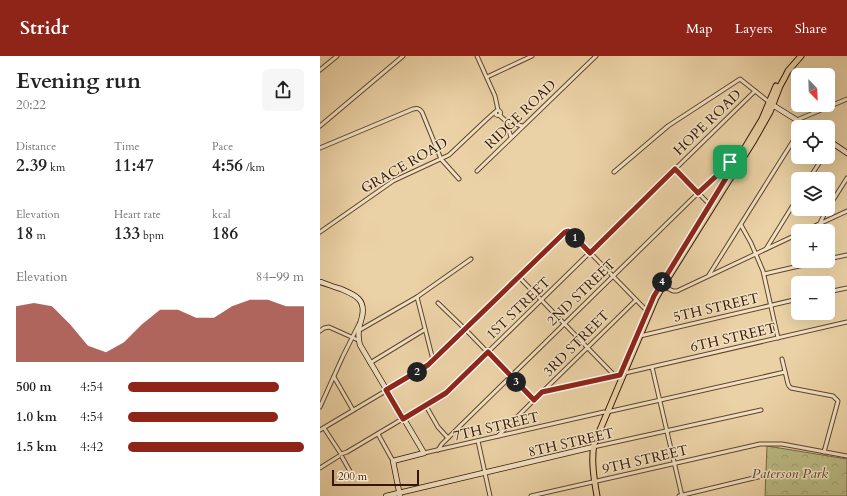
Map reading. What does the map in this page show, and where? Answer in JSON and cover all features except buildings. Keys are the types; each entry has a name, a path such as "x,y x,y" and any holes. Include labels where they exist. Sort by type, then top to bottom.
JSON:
{"main road":[{"path":"620,375 656,298 766,120 777,85 783,73 797,56"},
{"path":"594,496 592,448 620,375 656,291 771,104 784,77 801,56"},
{"path":"771,104 797,120"},
{"path":"835,145 847,153"},
{"path":"320,282 349,292 357,296 361,302 363,309 358,331 358,340 361,348 424,454"},
{"name":"8TH STREET","path":"386,496 400,494 592,448"},
{"name":"7TH STREET","path":"393,461 424,454"},
{"path":"393,461 400,494"},
{"path":"593,482 597,496"}],"street":[{"path":"320,70 337,56"},
{"path":"320,126 403,56"},
{"path":"477,56 495,96 497,111 501,113 500,115 506,121 511,137"},
{"path":"487,77 532,56"},
{"name":"RIDGE ROAD","path":"477,171 596,56"},
{"path":"614,172 668,126 740,79 771,104"},
{"name":"HOPE ROAD","path":"590,253 755,91"},
{"path":"797,120 847,100"},
{"path":"320,148 416,108 422,112 441,159 459,178"},
{"name":"GRACE ROAD","path":"320,232 393,181 451,153 497,111"},
{"path":"506,121 522,126"},
{"path":"709,276 791,144"},
{"name":"2ND STREET","path":"438,450 448,438 511,376 742,152"},
{"path":"675,169 710,205"},
{"path":"835,197 847,178"},
{"path":"766,249 791,208"},
{"path":"820,223 847,211"},
{"path":"820,223 824,216"},
{"path":"741,225 756,253 764,274 778,338"},
{"path":"320,430 423,369 566,231 570,232 647,311"},
{"path":"663,286 676,291 791,237"},
{"name":"1ST STREET","path":"320,468 446,393 590,253"},
{"path":"835,258 847,255"},
{"path":"358,331 416,297 471,259"},
{"path":"764,274 791,268"},
{"path":"518,277 588,347 620,375"},
{"path":"835,291 847,288"},
{"path":"416,297 433,360"},
{"name":"3RD STREET","path":"498,436 636,300"},
{"name":"5TH STREET","path":"639,336 791,301"},
{"path":"438,303 534,400"},
{"path":"320,407 361,321"},
{"name":"6TH STREET","path":"542,392 847,322"},
{"path":"320,331 329,327 358,340"},
{"path":"370,362 424,330"},
{"path":"782,359 788,384 791,388 833,396 838,400 824,452"},
{"path":"652,367 681,496 762,476"},
{"name":"7TH STREET","path":"424,454 785,372"},
{"path":"334,377 353,410"},
{"path":"426,406 438,427 448,438"},
{"name":"8TH STREET","path":"592,448 761,410"},
{"path":"324,428 351,473"},
{"path":"378,434 393,461"},
{"path":"478,441 490,496"},
{"name":"9TH STREET","path":"531,496 764,443 782,444 847,456"}],"green space":[{"name":"Paterson Park","path":"767,446 847,459 847,496 765,496"}],"route":[{"path":"742,152 654,296 620,375 542,392 534,400 488,352 446,393 403,419 386,390 428,365 566,231 569,231 590,253 675,169 698,193 730,162 742,152"}]}
